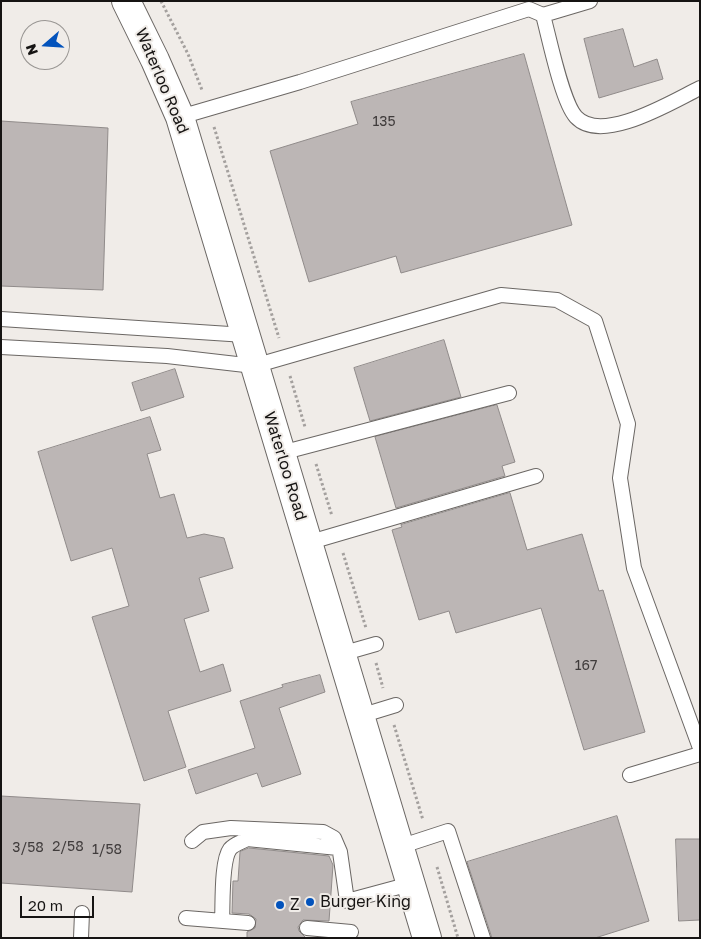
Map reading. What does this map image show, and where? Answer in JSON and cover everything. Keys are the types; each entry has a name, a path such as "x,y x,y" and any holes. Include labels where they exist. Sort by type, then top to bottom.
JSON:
{"street":[{"name":"Waterloo Road","path":"126,1 156,60 180,117 427,938"}],"lane":[{"path":"180,117 339,70 529,8 544,15 590,1"},
{"path":"544,15 562,86 576,117 588,124 596,127 626,122 700,88"},
{"path":"1,347 167,356 254,366 501,294 557,300 595,321 628,424 620,478 634,568 700,748"},
{"path":"1,319 245,336"},
{"path":"280,453 509,393"},
{"path":"307,543 536,476"},
{"path":"341,654 376,644"},
{"path":"360,716 396,705"},
{"path":"630,775 700,754"},
{"path":"192,842 203,832 231,828 323,832 334,838 338,848 347,901 410,884"},
{"path":"399,847 448,831 483,938"},
{"path":"222,921 226,861 229,850 235,845 248,839 338,848"},
{"path":"81,938 82,913"},
{"path":"186,918 248,923"},
{"path":"307,928 352,932"}],"path":[{"path":"161,1 198,80"}],"building":[{"path":"623,29 634,67 657,59 663,79 599,98 584,39"},
{"path":"524,54 572,225 401,273 396,256 309,282 270,151 358,124 351,102"},
{"path":"1,121 108,128 103,290 1,286"},
{"path":"444,340 461,397 370,421 354,368"},
{"path":"175,369 184,397 141,411 132,383"},
{"path":"497,405 515,462 502,466 505,476 396,508 375,437"},
{"path":"150,417 161,450 147,454 160,498 174,494 187,538 204,534 224,538 233,568 199,578 209,611 184,619 200,672 223,664 231,691 168,711 186,767 144,781 92,617 129,606 112,548 71,561 38,452"},
{"path":"510,493 527,550 582,534 599,591 603,590 645,732 584,750 541,608 456,633 449,611 419,620 392,530 402,527 401,525"},
{"path":"320,675 325,692 279,708 301,774 262,787 257,773 196,794 188,770 255,748 240,701 283,687 282,685"},
{"path":"1,796 140,804 132,892 1,883"},
{"path":"617,816 649,921 595,938 492,938 467,862"},
{"path":"676,839 700,839 700,920 679,921"},
{"path":"249,848 329,856 333,865 329,921 303,920 298,927 299,931 306,938 247,938 247,932 255,928 256,919 249,914 232,913 233,881 238,881 240,852"}],"place":[{"name":"Burger King","path":"310,902"},
{"name":"Z","path":"280,905"}]}
